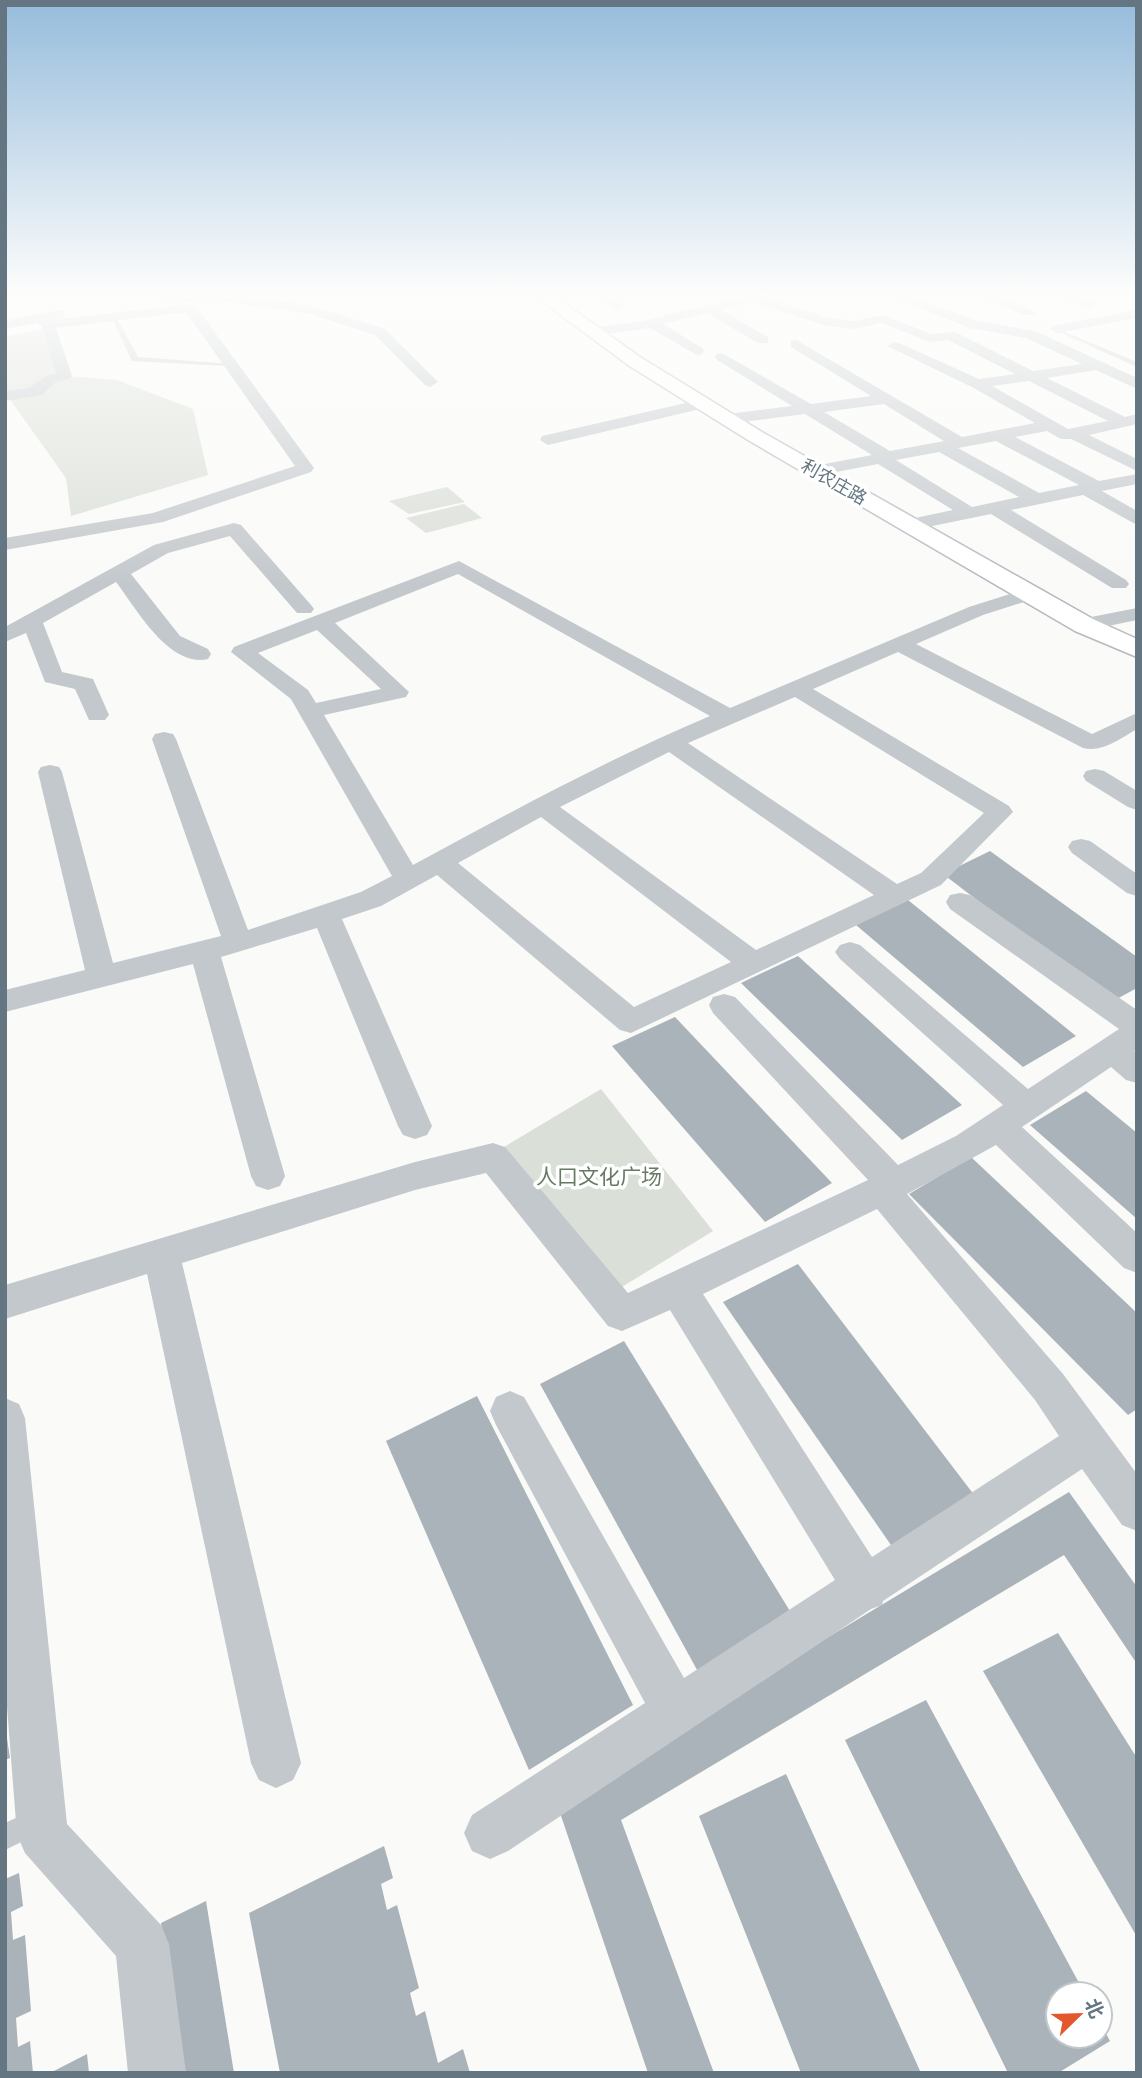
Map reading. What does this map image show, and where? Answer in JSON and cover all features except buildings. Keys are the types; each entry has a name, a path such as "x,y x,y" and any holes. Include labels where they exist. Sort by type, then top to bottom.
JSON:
{"street":[{"path":"5,396 37,392"},
{"path":"5,544 156,518 305,468 251,392"},
{"name":"利农庄路","path":"685,392 815,471 1029,594 1084,625 1137,649"},
{"path":"779,392 970,513"},
{"path":"875,392 959,443"},
{"path":"991,392 1067,435 1130,421"},
{"path":"1067,392 1130,421"},
{"path":"728,419 886,399"},
{"path":"548,440 703,404"},
{"path":"815,471 1046,426"},
{"path":"1072,433 1137,466"},
{"path":"998,435 1090,488 1137,519"},
{"path":"941,446 1036,499"},
{"path":"908,525 1137,479"},
{"path":"995,508 1119,584"},
{"path":"5,636 161,549 234,530 304,609"},
{"path":"408,879 300,695 242,652 459,567 729,717"},
{"path":"119,572 172,641 200,654"},
{"path":"5,1001 238,942 371,899 542,806 670,742 976,611 1029,594"},
{"path":"1084,625 1137,614"},
{"path":"32,621 53,677 85,684 97,715"},
{"path":"310,711 398,692 323,624"},
{"path":"899,645 1092,743 1137,720"},
{"path":"439,862 631,1021 931,879 1000,812 796,688"},
{"path":"164,739 238,942"},
{"path":"670,742 895,896"},
{"path":"50,772 101,976"},
{"path":"1095,776 1137,802"},
{"path":"542,806 753,964"},
{"path":"1081,847 1137,887"},
{"path":"5,1302 402,1180 493,1157 622,1314 968,1146 1130,1045 960,902"},
{"path":"326,914 415,1126"},
{"path":"204,950 268,1177"},
{"path":"850,952 1013,1116 1137,1257"},
{"path":"724,1005 888,1187 1049,1387 1137,1510"},
{"path":"161,1252 275,1763"},
{"path":"684,1298 866,1590"},
{"path":"510,1411 676,1712"},
{"path":"5,1418 24,1828 43,1835 142,1944 158,2073"},
{"path":"490,1833 866,1590 1088,1441"}],"green space":[{"path":"148,392 193,409 208,475 71,516 66,478 6,394"},
{"path":"447,487 465,502 409,514 389,501"},
{"path":"464,504 482,518 426,533 406,518"},
{"name":"人口文化广场","path":"601,1089 713,1231 617,1290 504,1147"}]}
